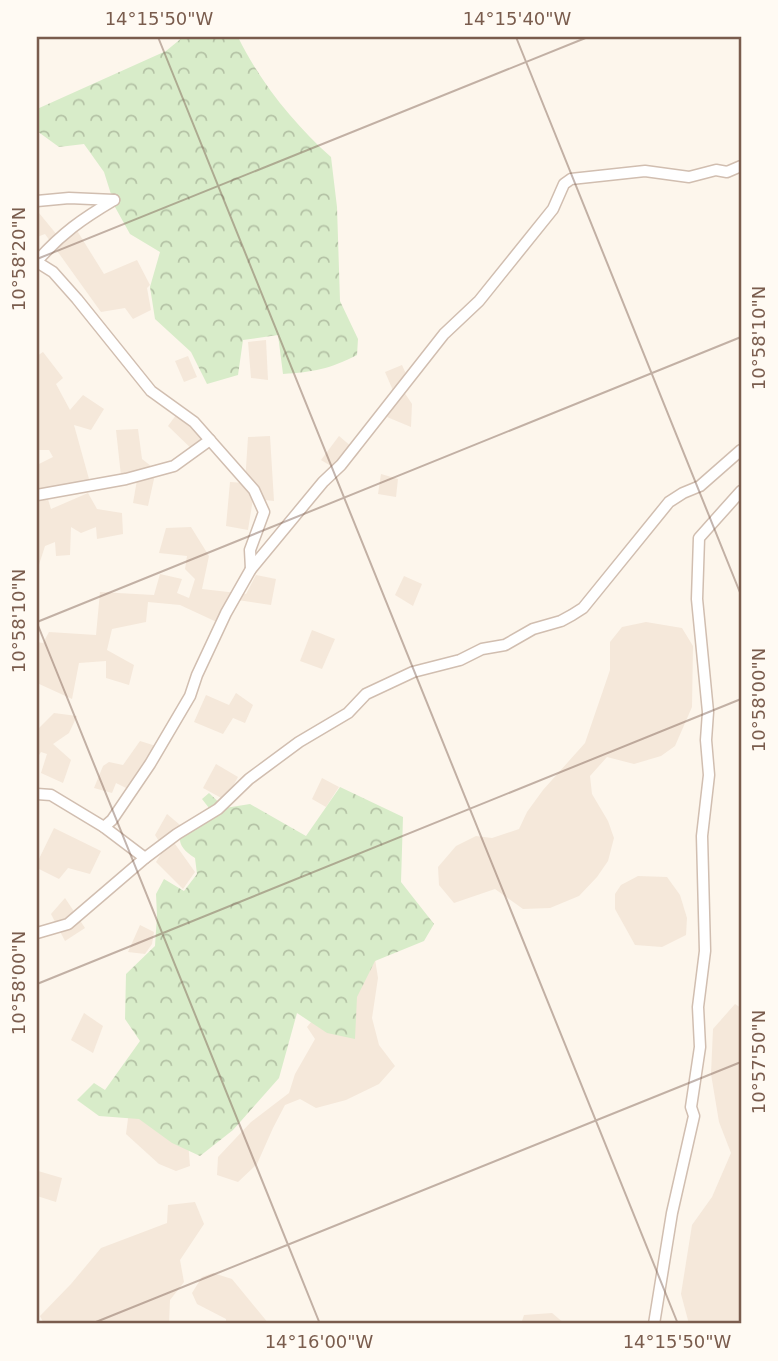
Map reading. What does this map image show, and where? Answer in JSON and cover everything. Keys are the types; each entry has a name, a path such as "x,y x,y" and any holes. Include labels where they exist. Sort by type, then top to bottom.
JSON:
{"street":[{"path":"104,827 112,820 150,764 190,696 226,613 250,569 323,482 341,465 444,334 479,301 554,209 564,184 571,179 645,171 689,177 716,170 727,172 741,166"},
{"path":"37,201 69,198 114,200 82,218 37,261 53,272 77,299 151,391 194,422 254,490 264,512 250,550 250,569"},
{"path":"37,495 126,479 174,466 210,440"},
{"path":"37,933 68,924 145,858 218,809 249,779 299,742 348,713 366,694 413,672 460,660 482,649 505,645 533,629 572,615 583,607 670,502 700,486 741,450"},
{"path":"654,1324 671,1213 694,1116 691,1107 700,1047 698,1007 705,951 702,836 709,775 706,740 708,712 697,599 699,538 741,491"},
{"path":"37,793 51,795 104,827 145,858"}],"shaded area":[{"path":"39,213 62,241 76,229 104,274 137,260 150,285 147,288 151,310 133,319 125,308 101,312 45,234 37,237"},
{"path":"266,340 268,380 251,378 248,342"},
{"path":"43,352 63,378 56,384 70,410 83,395 104,409 91,430 74,425 89,479 47,496 51,509 88,493 97,509 122,513 123,534 97,539 96,527 81,533 71,527 70,555 56,556 55,542 45,546 37,571 37,465 53,457 49,450 37,450 37,356"},
{"path":"188,356 197,377 184,382 175,361"},
{"path":"402,365 410,383 404,392 412,404 411,427 387,417 398,402 385,372"},
{"path":"179,411 212,442 197,454 168,426"},
{"path":"138,429 142,459 156,470 148,506 133,503 138,474 121,476 116,430"},
{"path":"270,436 274,501 253,499 248,530 226,526 230,482 245,483 248,437"},
{"path":"339,436 359,453 341,472 321,460"},
{"path":"381,474 398,479 396,497 378,494"},
{"path":"191,527 209,556 202,589 246,594 256,575 276,579 271,605 231,599 221,624 180,605 148,602 146,622 112,629 107,650 134,665 129,685 106,678 106,661 79,663 72,699 37,683 37,642 43,643 49,632 96,635 100,592 154,595 160,574 182,579 177,593 189,598 195,579 185,569 187,556 159,553 166,528"},
{"path":"404,576 422,584 413,606 395,595"},
{"path":"646,622 682,628 693,646 692,707 675,746 661,756 634,764 607,757 590,776 592,794 608,821 614,838 608,861 579,896 550,908 523,909 495,889 454,903 439,885 438,867 456,846 476,836 492,838 519,829 543,790 585,743 610,670 610,642 622,627"},
{"path":"312,630 335,639 322,669 300,661"},
{"path":"236,693 253,705 245,723 233,718 223,734 194,722 206,695 229,705"},
{"path":"54,713 77,716 69,733 53,744 71,760 63,783 41,773 47,754 41,752 37,758 37,730"},
{"path":"140,741 156,746 143,777 135,776 130,790 116,783 112,793 94,788 103,766 109,762 123,765"},
{"path":"216,764 238,777 225,800 203,788"},
{"path":"322,778 339,787 326,807 312,799"},
{"path":"167,814 180,825 175,844 195,872 183,889 156,862 164,849 155,835"},
{"path":"54,828 101,851 90,874 68,868 59,879 37,868"},
{"path":"638,876 667,877 680,895 687,918 686,935 662,947 635,945 615,909 615,894 621,885"},
{"path":"65,898 85,928 65,941 51,914"},
{"path":"140,925 154,932 152,944 145,954 128,952"},
{"path":"373,946 378,978 372,1018 379,1045 395,1066 379,1084 346,1100 316,1108 300,1099 285,1105 257,1164 238,1182 217,1175 218,1157 251,1122 289,1093 295,1074 315,1039 307,1027"},
{"path":"735,1004 741,1008 741,1324 689,1324 681,1294 692,1225 712,1197 731,1153 719,1122 711,1074 713,1029"},
{"path":"84,1013 103,1026 93,1053 71,1040"},
{"path":"129,1111 188,1141 190,1166 176,1171 159,1164 126,1134"},
{"path":"38,1171 62,1178 56,1202 37,1196"},
{"path":"195,1202 204,1224 180,1260 184,1282 170,1300 169,1324 44,1324 40,1316 101,1248 167,1223 168,1205"},
{"path":"213,1273 232,1279 269,1324 226,1324 226,1319 197,1304 192,1293 202,1277"},
{"path":"552,1313 565,1324 521,1324 524,1315"}],"green space":[{"path":"183,37 238,37 279,102 331,157 337,207 340,301 358,339 357,355 321,369 283,374 278,335 243,340 238,375 207,384 191,352 155,319 150,287 160,252 130,234 115,207 104,172 84,144 59,147 37,131 37,109 166,51"},
{"path":"340,787 403,817 401,882 434,924 424,941 375,961 357,997 355,1039 327,1033 297,1013 279,1078 233,1130 200,1156 172,1143 139,1119 99,1116 77,1100 94,1083 105,1090 140,1041 125,1019 126,974 155,946 156,894 164,879 184,891 197,874 195,858 181,844 180,837 187,825 209,808 202,799 209,793 225,808 250,804 306,836"}]}
